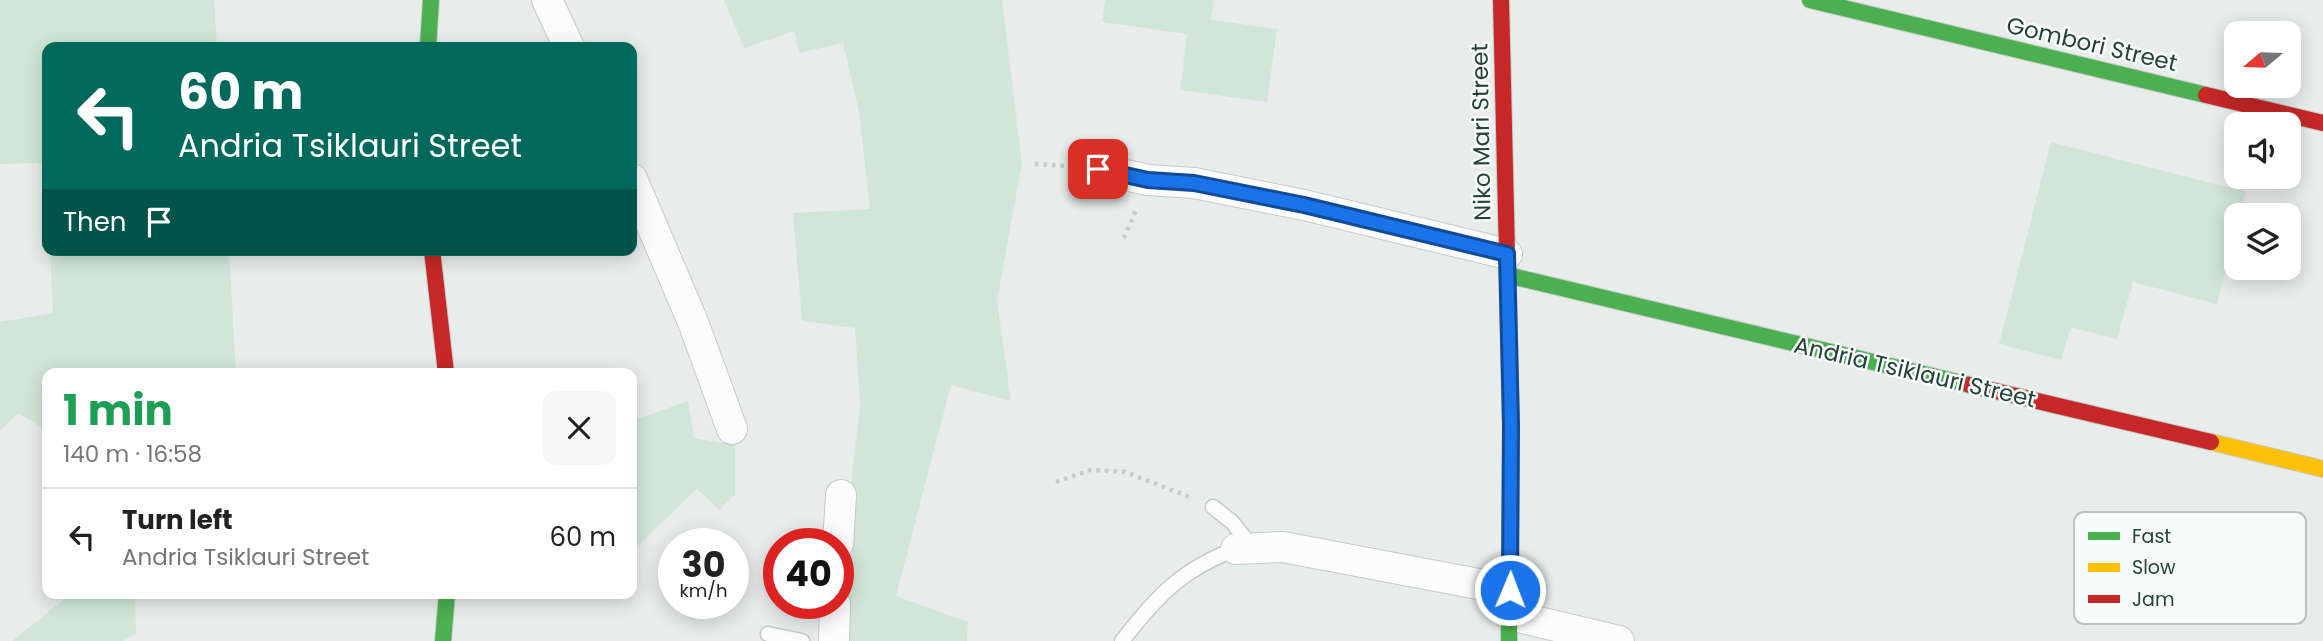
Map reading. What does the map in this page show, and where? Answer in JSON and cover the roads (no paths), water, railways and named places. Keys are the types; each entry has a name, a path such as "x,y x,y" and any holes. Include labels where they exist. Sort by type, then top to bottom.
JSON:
{"street":[{"path":"428,42 431,0"},
{"path":"547,0 567,42"},
{"name":"Niko Mari Street","path":"1501,0 1511,425 1509,615"},
{"name":"Gombori Street","path":"1810,0 2323,122"},
{"name":"Andria Tsiklauri Street","path":"1098,169 1148,180 1194,183 1304,205 1507,265 2323,468"},
{"path":"637,191 693,322 732,429"},
{"path":"433,256 445,368"},
{"path":"839,528 841,495"},
{"path":"1244,548 1283,547 1509,615 1619,641"},
{"path":"443,641 446,599"},
{"path":"834,641 835,619"}],"lane":[{"path":"1122,641 1150,605 1182,574 1244,548 1232,522 1213,507"},
{"path":"768,634 802,641"}]}
